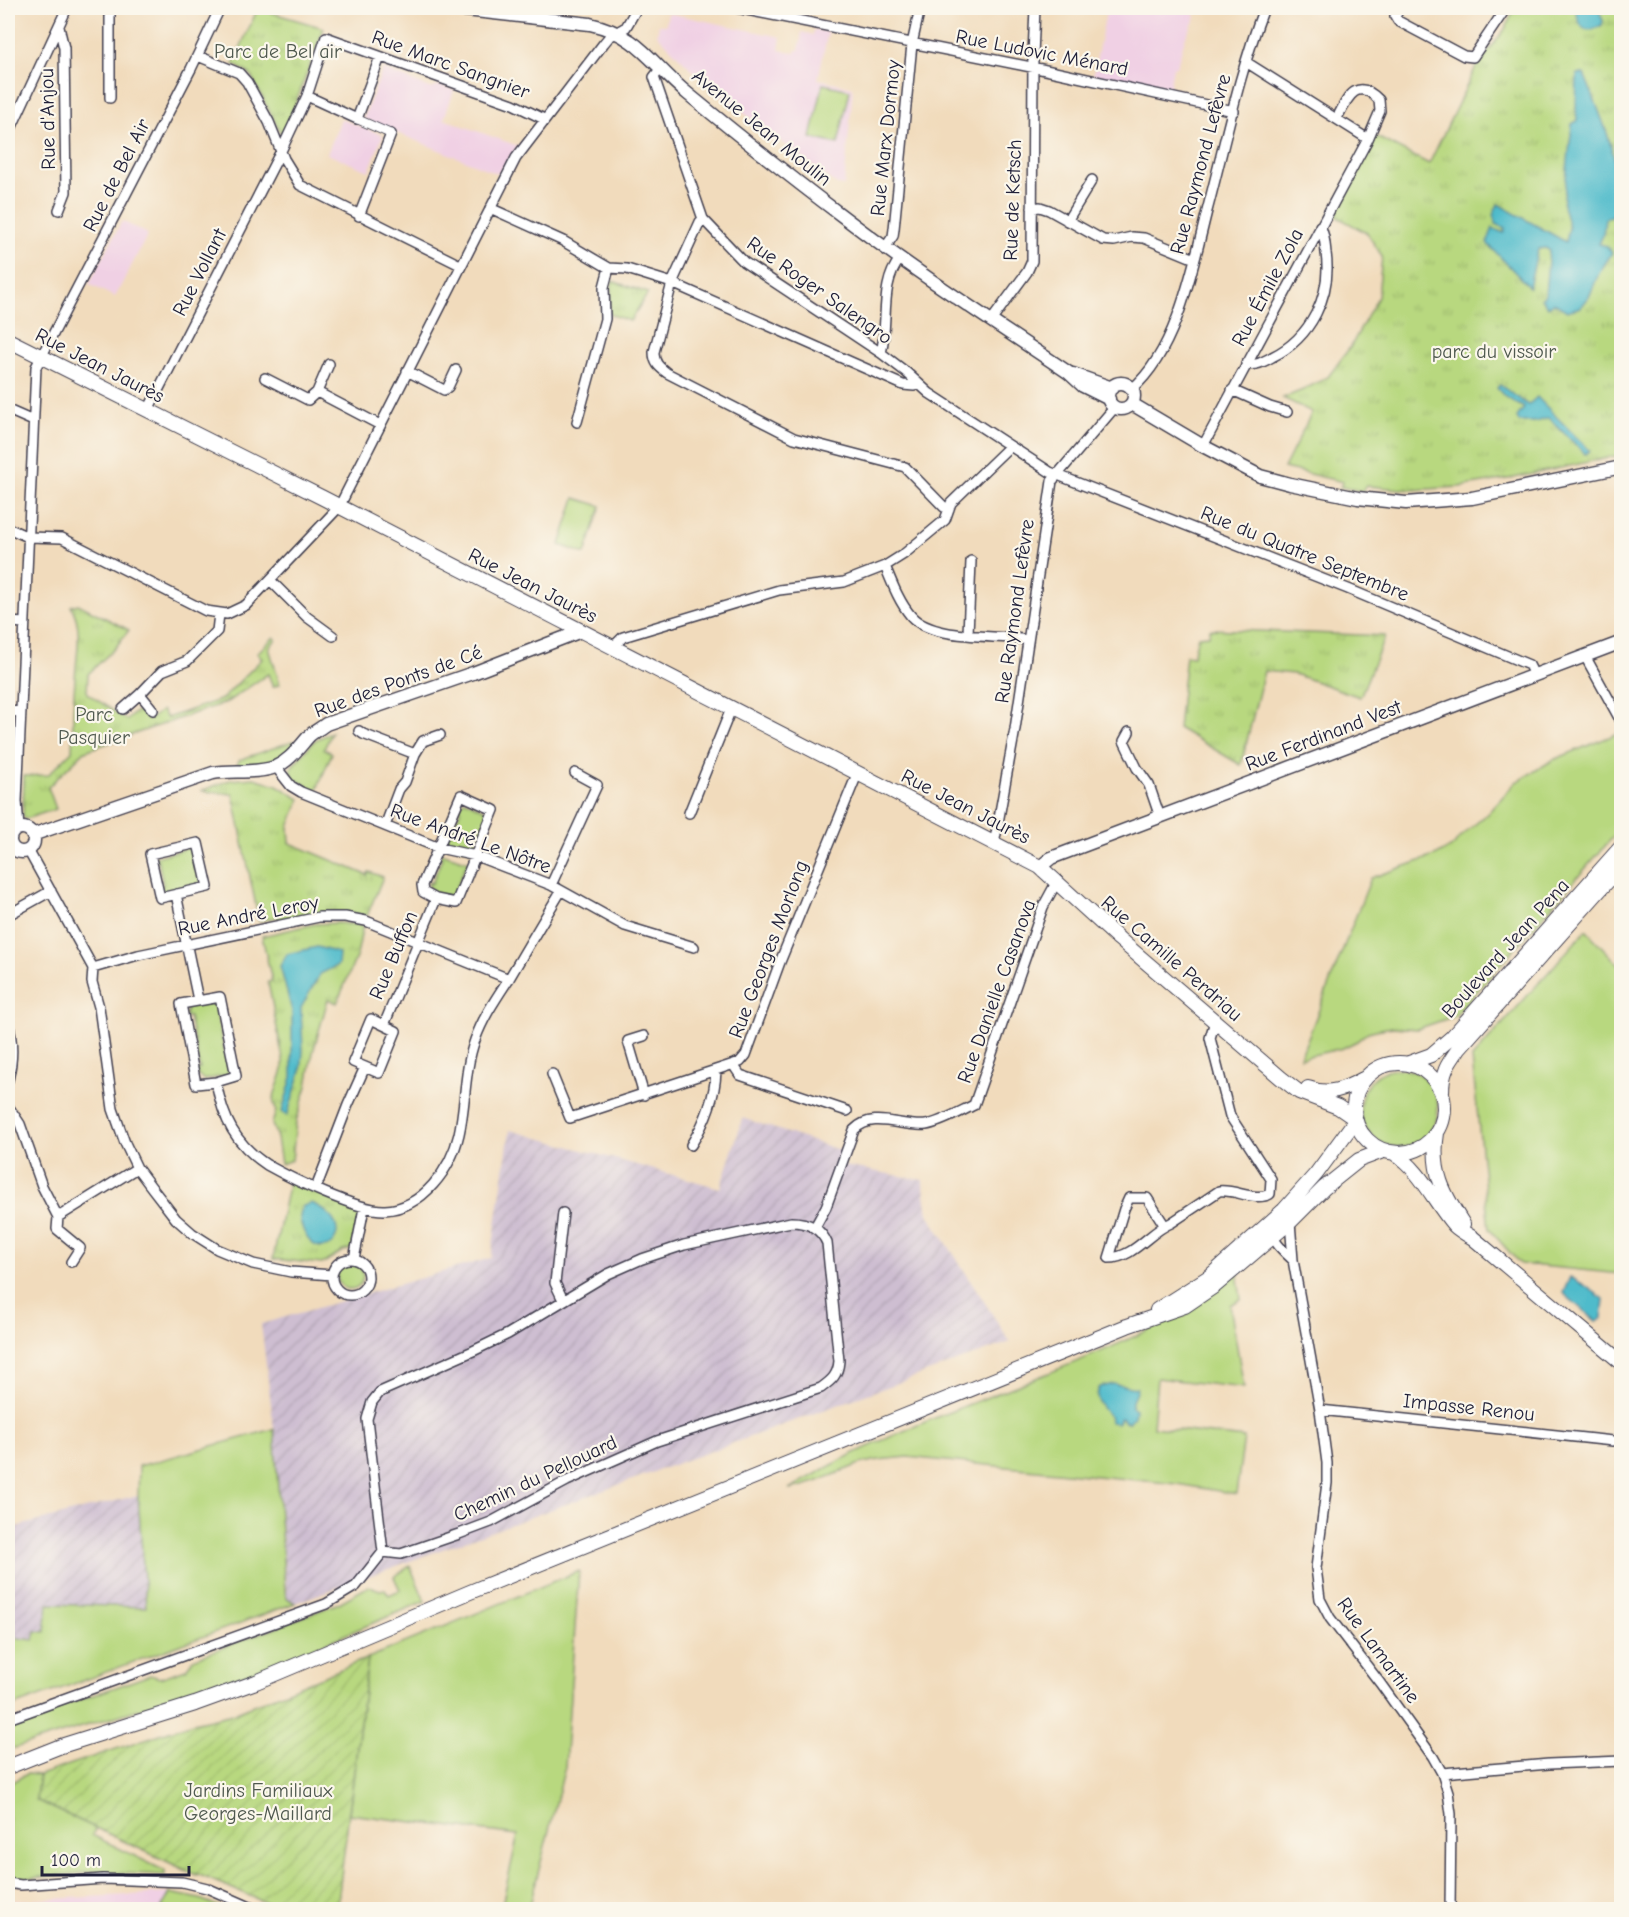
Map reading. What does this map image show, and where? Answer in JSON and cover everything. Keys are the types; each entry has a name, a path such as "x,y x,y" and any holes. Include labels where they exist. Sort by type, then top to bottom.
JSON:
{"main road":[{"name":"Rue Jean Jaurès","path":"8,340 858,772 1040,867"},
{"name":"Boulevard Jean Pena","path":"1409,1063 1431,1055 1452,1037 1622,846"},
{"name":"Boulevard Jean Pena","path":"1442,1092 1442,1078 1446,1067 1460,1047 1622,865"},
{"name":"Rue Camille Perdriau","path":"1040,867 1056,884 1281,1078 1299,1092 1338,1107 1355,1119"},
{"path":"1473,1238 1451,1204 1440,1180 1434,1156 1437,1133 1444,1114 1442,1092 1429,1074 1409,1063 1396,1062 1373,1071 1364,1079 1355,1098 1355,1119 1360,1132 1370,1143 1404,1159 1455,1227 1473,1238 1622,1363"},
{"name":"Rue Camille Perdriau","path":"1281,1078 1317,1092 1341,1090 1364,1079"},
{"path":"8,1767 61,1746 195,1704 255,1682 470,1592 1143,1320 1185,1306 1216,1285 1272,1237 1355,1119"},
{"path":"1143,1320 1209,1277 1359,1160 1388,1152 1407,1153 1429,1143 1437,1133"}],"street":[{"path":"8,135 67,8"},
{"path":"110,8 110,98"},
{"name":"Rue de Bel Air","path":"19,829 12,800 21,712 36,367 198,56 220,8"},
{"name":"Avenue Jean Moulin","path":"448,8 478,9 590,24 618,32 640,47 685,92 885,248 1069,373 1112,398"},
{"path":"8,528 28,537 62,538 206,611 227,614 246,605 339,507 516,158 609,37 626,27 637,8"},
{"name":"Rue Ludovic Ménard","path":"737,8 1032,67 1234,111"},
{"name":"Rue Marx Dormoy","path":"885,248 893,236 912,44 920,8"},
{"name":"Rue de Ketsch","path":"991,321 1028,272 1032,261 1032,67 1035,8"},
{"name":"Rue Raymond Lefèvre","path":"1132,389 1141,382 1161,354 1170,336 1195,259 1245,62 1264,8"},
{"path":"1397,12 1398,21 1464,56 1473,57 1506,8"},
{"name":"Rue d'Anjou","path":"59,27 64,48 66,192 59,210"},
{"name":"Rue Marc Sangnier","path":"281,151 306,96 326,37 513,104 544,119"},
{"path":"198,56 239,73 252,92 284,159 300,185 460,265"},
{"path":"357,119 380,57"},
{"path":"1245,62 1368,139"},
{"name":"Rue Roger Salengro","path":"661,68 654,77 703,219 744,262 881,353 929,393 1056,474"},
{"name":"Rue Émile Zola","path":"1203,446 1368,139 1381,105 1376,97 1363,90 1354,91 1337,118"},
{"path":"306,96 391,134 359,216"},
{"name":"Rue Vollant","path":"148,410 281,151"},
{"path":"1067,221 1092,180"},
{"path":"490,208 562,242 609,268 627,269 672,283 903,385 915,386 918,383"},
{"path":"1032,208 1044,208 1103,240 1114,242 1132,237 1144,238 1195,259"},
{"path":"703,219 672,283 654,352 654,360 658,366 667,373 794,438 905,467 944,507 949,509"},
{"name":"Rue Émile Zola","path":"1246,364 1261,363 1280,354 1302,335 1318,310 1327,286 1324,233 1320,226"},
{"path":"881,353 888,283 891,270 900,259"},
{"path":"577,422 605,319 604,287 609,268"},
{"path":"265,378 308,400 317,392 329,364"},
{"path":"407,371 444,390 448,387 456,370"},
{"path":"1122,384 1132,389 1134,396 1132,404 1122,409 1112,398 1122,384"},
{"path":"1232,390 1287,412"},
{"path":"317,392 380,425"},
{"name":"Rue Raymond Lefèvre","path":"993,842 1015,729 1052,481 1112,398"},
{"path":"1132,404 1260,476 1358,498 1406,503 1472,498 1618,466"},
{"path":"8,410 33,421"},
{"path":"612,648 623,637 709,610 779,590 844,582 885,566 905,553 945,520 951,503 1010,446"},
{"name":"Rue du Quatre Septembre","path":"1056,474 1337,585 1529,665 1534,675"},
{"path":"968,634 971,561"},
{"path":"885,566 897,594 915,621 933,631 1028,640"},
{"path":"270,580 307,617 333,636"},
{"path":"123,709 162,671 187,661 217,631 219,614"},
{"path":"8,622 25,622"},
{"name":"Rue des Ponts de Cé","path":"276,767 290,758 312,734 326,724 504,662 579,630"},
{"name":"Rue Ferdinand Vest","path":"1040,867 1051,858 1622,642"},
{"path":"1585,656 1622,723"},
{"path":"140,694 153,710"},
{"path":"689,813 731,709"},
{"path":"8,711 21,712"},
{"path":"359,731 415,754"},
{"path":"1129,732 1124,741 1137,768 1149,785 1160,817"},
{"path":"385,826 415,754 423,741 440,735"},
{"path":"32,835 213,773 234,770 259,771 276,767"},
{"name":"Rue André Le Nôtre","path":"276,767 291,786 301,792 439,848 476,856 551,885 625,927 694,947"},
{"name":"Rue Georges Morlong","path":"552,1074 570,1118 734,1066 746,1055 780,962 858,772"},
{"path":"551,885 597,785 575,773"},
{"name":"Rue Buffon","path":"461,795 494,810 476,856 456,903 436,899 423,892 422,885 461,795"},
{"path":"19,829 26,829 32,835 32,845 28,850 19,852 9,842 11,834 19,829"},
{"path":"198,843 208,887 176,894 160,898 150,854 198,843"},
{"path":"28,850 93,968 92,982 99,1007 113,1109 137,1168 176,1219 192,1233 218,1249 253,1264 291,1272 332,1275"},
{"name":"Rue Danielle Casanova","path":"815,1227 826,1207 854,1130 863,1123 875,1120 926,1125 974,1105 1043,907 1056,884"},
{"path":"8,915 51,891"},
{"path":"216,1082 225,1120 255,1157 279,1172 364,1208 386,1210 411,1203 438,1179 450,1160 459,1135 470,1056 475,1040 491,1006 561,891"},
{"path":"176,894 198,1000"},
{"name":"Rue Buffon","path":"384,1025 436,899"},
{"name":"Rue André Leroy","path":"93,968 138,955 320,917 334,917 366,921 509,979"},
{"path":"220,997 236,1076 216,1082 196,1084 181,1004 198,1000 220,997"},
{"name":"Rue Buffon","path":"371,1019 396,1030 380,1073 365,1067 353,1062 371,1019"},
{"path":"1165,1226 1147,1198 1129,1198 1109,1258 1118,1258 1220,1191 1229,1190 1259,1197 1270,1194 1271,1179 1230,1116 1210,1038 1215,1021"},
{"path":"8,1022 13,1047 8,1080"},
{"path":"644,1036 628,1041 644,1095"},
{"path":"734,1066 740,1075 847,1111"},
{"path":"316,1188 365,1067"},
{"path":"691,1145 700,1131 716,1086 717,1071"},
{"path":"8,1106 20,1124 42,1186 58,1217 57,1229 80,1248 71,1262"},
{"path":"58,1217 137,1168"},
{"path":"354,1259 364,1208"},
{"path":"563,1213 555,1283 563,1300"},
{"name":"Rue Lamartine","path":"1287,1216 1325,1445 1327,1483 1316,1568 1320,1599 1330,1618 1387,1692 1443,1773 1450,1814 1450,1910"},
{"path":"8,1719 326,1604 356,1586 383,1552 368,1419 372,1402 380,1392 490,1342 608,1274 642,1259 684,1245 791,1222 802,1222 815,1227"},
{"name":"Chemin du Pellouard","path":"383,1552 401,1554 491,1522 567,1481 657,1441 821,1388 833,1380 839,1361 828,1247 823,1234 815,1227"},
{"path":"1272,1237 1293,1260"},
{"path":"354,1259 364,1264 368,1275 366,1286 351,1295 339,1291 332,1275 337,1264 354,1259"},
{"name":"Impasse Renou","path":"1320,1410 1613,1441"},
{"path":"1443,1773 1549,1764 1622,1761"},
{"path":"8,1883 21,1885 103,1879 182,1882 207,1888 257,1910"}],"shaded area":[{"path":"1107,8 1194,8 1192,11 1196,17 1185,38 1177,66 1173,67 1169,91 1093,75"},
{"path":"668,13 781,37 779,50 795,53 799,50 802,32 813,35 814,29 828,32 818,79 853,87 844,186 837,185 709,86 682,60 657,34 659,25 666,25"},
{"path":"383,69 432,89 439,85 454,90 444,119 518,146 498,174 363,119"},
{"path":"341,119 383,135 369,171 327,154"},
{"path":"122,221 148,234 115,297 89,284"},
{"path":"743,1118 842,1151 839,1165 923,1180 928,1214 1010,1342 295,1603 287,1598 274,1429 261,1324 491,1258 510,1130 720,1188"},
{"path":"138,1495 146,1607 49,1604 45,1632 34,1640 8,1637 8,1529"},
{"path":"170,1893 161,1909 8,1910 8,1901"}],"green space":[{"name":"Parc de Bel air","path":"258,8 270,8 269,12 324,28 283,137 250,74 233,64"},
{"name":"parc du vissoir","path":"1515,8 1621,8 1621,455 1514,478 1459,487 1412,490 1366,486 1362,491 1340,487 1343,482 1284,468 1312,412 1283,398 1328,377 1351,346 1378,297 1382,256 1367,233 1330,213 1373,135 1429,164 1475,69 1505,29"},
{"path":"823,84 850,90 838,144 811,138"},
{"path":"612,281 648,293 630,321 609,314"},
{"path":"575,498 601,506 585,554 560,545"},
{"name":"Parc Pasquier","path":"78,604 129,630 115,648 88,674 87,693 127,720 139,709 149,720 162,710 167,718 222,699 262,659 257,653 274,637 276,639 269,648 280,684 273,687 268,674 227,702 85,751 48,787 56,809 25,819 23,816 24,776 48,775 72,751 78,633 71,606"},
{"path":"1210,629 1385,636 1360,697 1294,674 1264,671 1241,765 1178,728 1186,655 1193,656 1198,636 1209,635"},
{"path":"332,732 324,749 332,753 316,791 307,788 293,778 291,769 315,740"},
{"path":"1621,732 1621,828 1455,1016 1417,1029 1392,1027 1368,1032 1343,1048 1300,1058 1371,878 1437,855 1454,845 1516,782 1553,760"},
{"path":"293,741 296,743 270,762 237,765 239,760"},
{"path":"254,778 277,785 300,799 289,827 290,843 367,875 369,872 383,877 367,916 334,912 259,921 233,794 201,791 230,780"},
{"path":"465,800 490,812 489,819 486,818 475,842 479,844 473,850 447,843 446,838 447,832 451,833 461,809 458,807"},
{"path":"192,847 197,851 193,852 199,877 202,877 199,886 166,893 160,886 163,885 158,860 154,860 155,857"},
{"path":"441,853 469,862 469,868 465,867 455,892 458,893 450,899 433,891 428,882 432,883 442,858 438,856"},
{"path":"315,924 363,925 357,955 337,1003 328,999 296,1122 292,1160 281,1164 277,1138 272,1124 276,1111 273,1099 283,1070 283,1059 268,982 272,981 262,936"},
{"path":"1586,930 1621,967 1621,1274 1520,1264 1489,1229 1472,1058"},
{"path":"214,1002 219,1010 216,1011 227,1063 230,1063 231,1068 227,1075 205,1080 198,1076 196,1070 200,1069 189,1017 185,1017 187,1006"},
{"path":"1399,1069 1414,1072 1426,1081 1435,1093 1438,1108 1435,1123 1426,1135 1414,1144 1399,1147 1384,1144 1372,1135 1363,1123 1360,1108 1363,1093 1372,1081 1384,1072"},
{"path":"289,1181 357,1209 360,1215 352,1249 343,1251 322,1264 273,1259"},
{"path":"350,1263 359,1267 363,1276 359,1285 350,1289 341,1285 337,1276 341,1267"},
{"path":"1239,1271 1241,1299 1230,1305 1244,1388 1157,1378 1153,1427 1244,1438 1236,1494 1177,1484 907,1457 866,1462 817,1482 789,1489 883,1440 1119,1344 1182,1312"},
{"path":"274,1429 285,1590 287,1598 295,1603 8,1708 8,1637 34,1640 36,1631 45,1632 48,1604 146,1607 138,1496 139,1466"},
{"path":"410,1566 425,1601 230,1681 8,1750 8,1725 150,1675 160,1678 186,1669 193,1659 339,1603 369,1586 380,1590 385,1589 389,1595 400,1590 394,1577"},
{"path":"579,1571 565,1767 529,1909 501,1909 518,1835 349,1814 368,1658"},
{"name":"Jardins Familiaux Georges-Maillard","path":"368,1658 337,1909 281,1909 196,1875 36,1800 39,1775 193,1723 229,1715"},
{"path":"27,1774 39,1775 36,1800 96,1828 92,1835 165,1871 165,1875 93,1872 32,1878 8,1877 8,1784"},
{"path":"170,1893 200,1899 225,1909 161,1909"}],"water":[{"path":"1575,8 1598,8 1603,21 1602,25 1590,30 1582,27"},
{"path":"1577,74 1584,74 1604,124 1615,160 1620,196 1619,212 1605,219 1599,244 1607,246 1612,253 1599,273 1589,297 1581,307 1567,311 1554,303 1548,307 1541,299 1545,295 1549,250 1538,249 1529,287 1487,243 1493,228 1503,233 1505,228 1496,224 1493,215 1498,204 1566,242 1569,228 1563,206 1572,124 1577,121"},
{"path":"1500,385 1528,405 1537,397 1590,451 1585,454 1549,418 1536,422 1519,422 1517,417 1524,408 1504,396 1497,388"},
{"path":"317,947 339,953 338,965 320,974 301,1008 303,1051 301,1071 287,1116 282,1112 292,1077 292,1011 280,966 287,954"},
{"path":"312,1203 327,1213 335,1223 337,1233 334,1241 328,1246 320,1247 311,1243 304,1232 300,1213 303,1206"},
{"path":"1570,1277 1604,1299 1602,1318 1596,1321 1563,1293"},
{"path":"1113,1384 1137,1388 1131,1404 1131,1407 1135,1409 1134,1417 1129,1422 1124,1422 1121,1418 1117,1423 1110,1422 1111,1418 1099,1404 1097,1396 1100,1387"}]}
